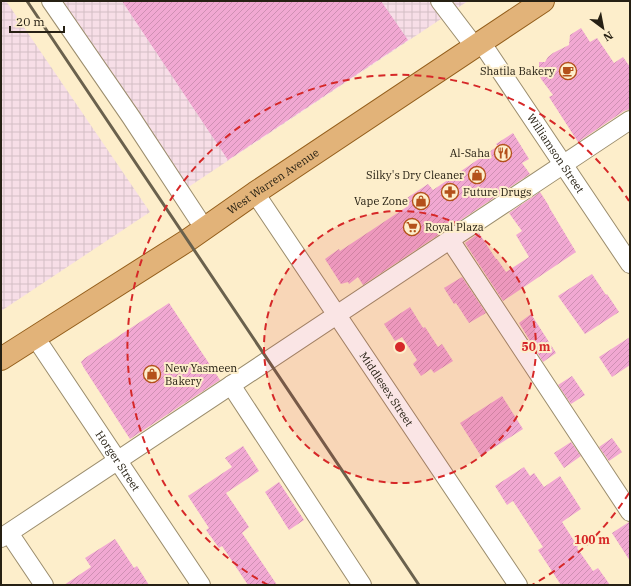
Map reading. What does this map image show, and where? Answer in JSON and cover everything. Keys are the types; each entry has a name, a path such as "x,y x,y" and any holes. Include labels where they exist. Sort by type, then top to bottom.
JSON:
{"main road":[{"name":"West Warren Avenue","path":"1,359 181,244 543,1"}],"street":[{"path":"51,1 132,118 204,228"},
{"name":"Williamson Street","path":"440,1 478,44 563,164 630,264"},
{"path":"44,585 5,535 630,120"},
{"name":"Middlesex Street","path":"256,193 518,585"},
{"path":"450,240 630,512"},
{"name":"Horger Street","path":"35,337 201,585"},
{"path":"231,385 249,410 362,585"}],"shaded area":[{"path":"1,1 6,1 150,212 1,311"},
{"path":"50,1 468,1 178,194"}],"building":[{"path":"122,1 381,1 408,40 228,160"},
{"path":"581,28 590,42 597,38 614,63 623,57 630,67 630,109 624,111 578,142 549,97 553,95 541,79 539,62 545,62 553,53 569,45 570,35"},
{"name":"Royal Plaza","path":"513,133 529,159 522,163 530,174 363,285 358,277 349,284 348,282 341,284 325,259 339,249 340,251 408,206 404,200 428,184 433,190 498,146 496,144"},
{"path":"540,192 576,252 503,301 465,243 479,233 506,272 529,257 516,235 522,231 509,213"},
{"path":"592,274 619,312 585,334 558,296"},
{"path":"462,277 486,313 469,323 444,288"},
{"name":"New Yasmeen Bakery","path":"169,303 220,380 130,439 81,362"},
{"path":"410,307 423,328 425,327 438,347 442,344 453,361 434,373 431,369 421,376 413,364 417,360 402,337 395,341 384,324"},
{"path":"531,314 556,353 543,362 519,323"},
{"path":"630,337 630,365 612,377 599,357"},
{"path":"572,376 585,395 571,404 558,385"},
{"path":"502,396 523,429 481,456 460,423"},
{"path":"612,438 622,452 609,461 599,447"},
{"path":"571,442 581,456 564,468 554,453"},
{"path":"243,446 259,471 226,493 249,527 242,533 277,585 248,585 222,546 219,548 206,530 209,528 188,496 232,467 225,458"},
{"path":"524,467 530,476 534,473 544,487 560,476 581,509 562,522 578,547 577,548 593,571 598,568 610,585 561,585 538,550 543,547 513,501 507,505 495,486"},
{"path":"279,482 304,520 289,530 265,492"},
{"path":"630,522 630,561 612,533"},
{"path":"115,539 134,568 137,566 149,585 64,585 91,567 85,558"}],"railway":[{"path":"27,1 419,585"}],"place":[{"name":"Shatila Bakery","path":"568,71"},
{"name":"Al-Saha","path":"503,153"},
{"name":"Silky's Dry Cleaner","path":"477,175"},
{"name":"Future Drugs","path":"450,192"},
{"name":"Vape Zone","path":"421,201"},
{"name":"Royal Plaza","path":"412,227"},
{"name":"New Yasmeen Bakery","path":"152,374"}]}
